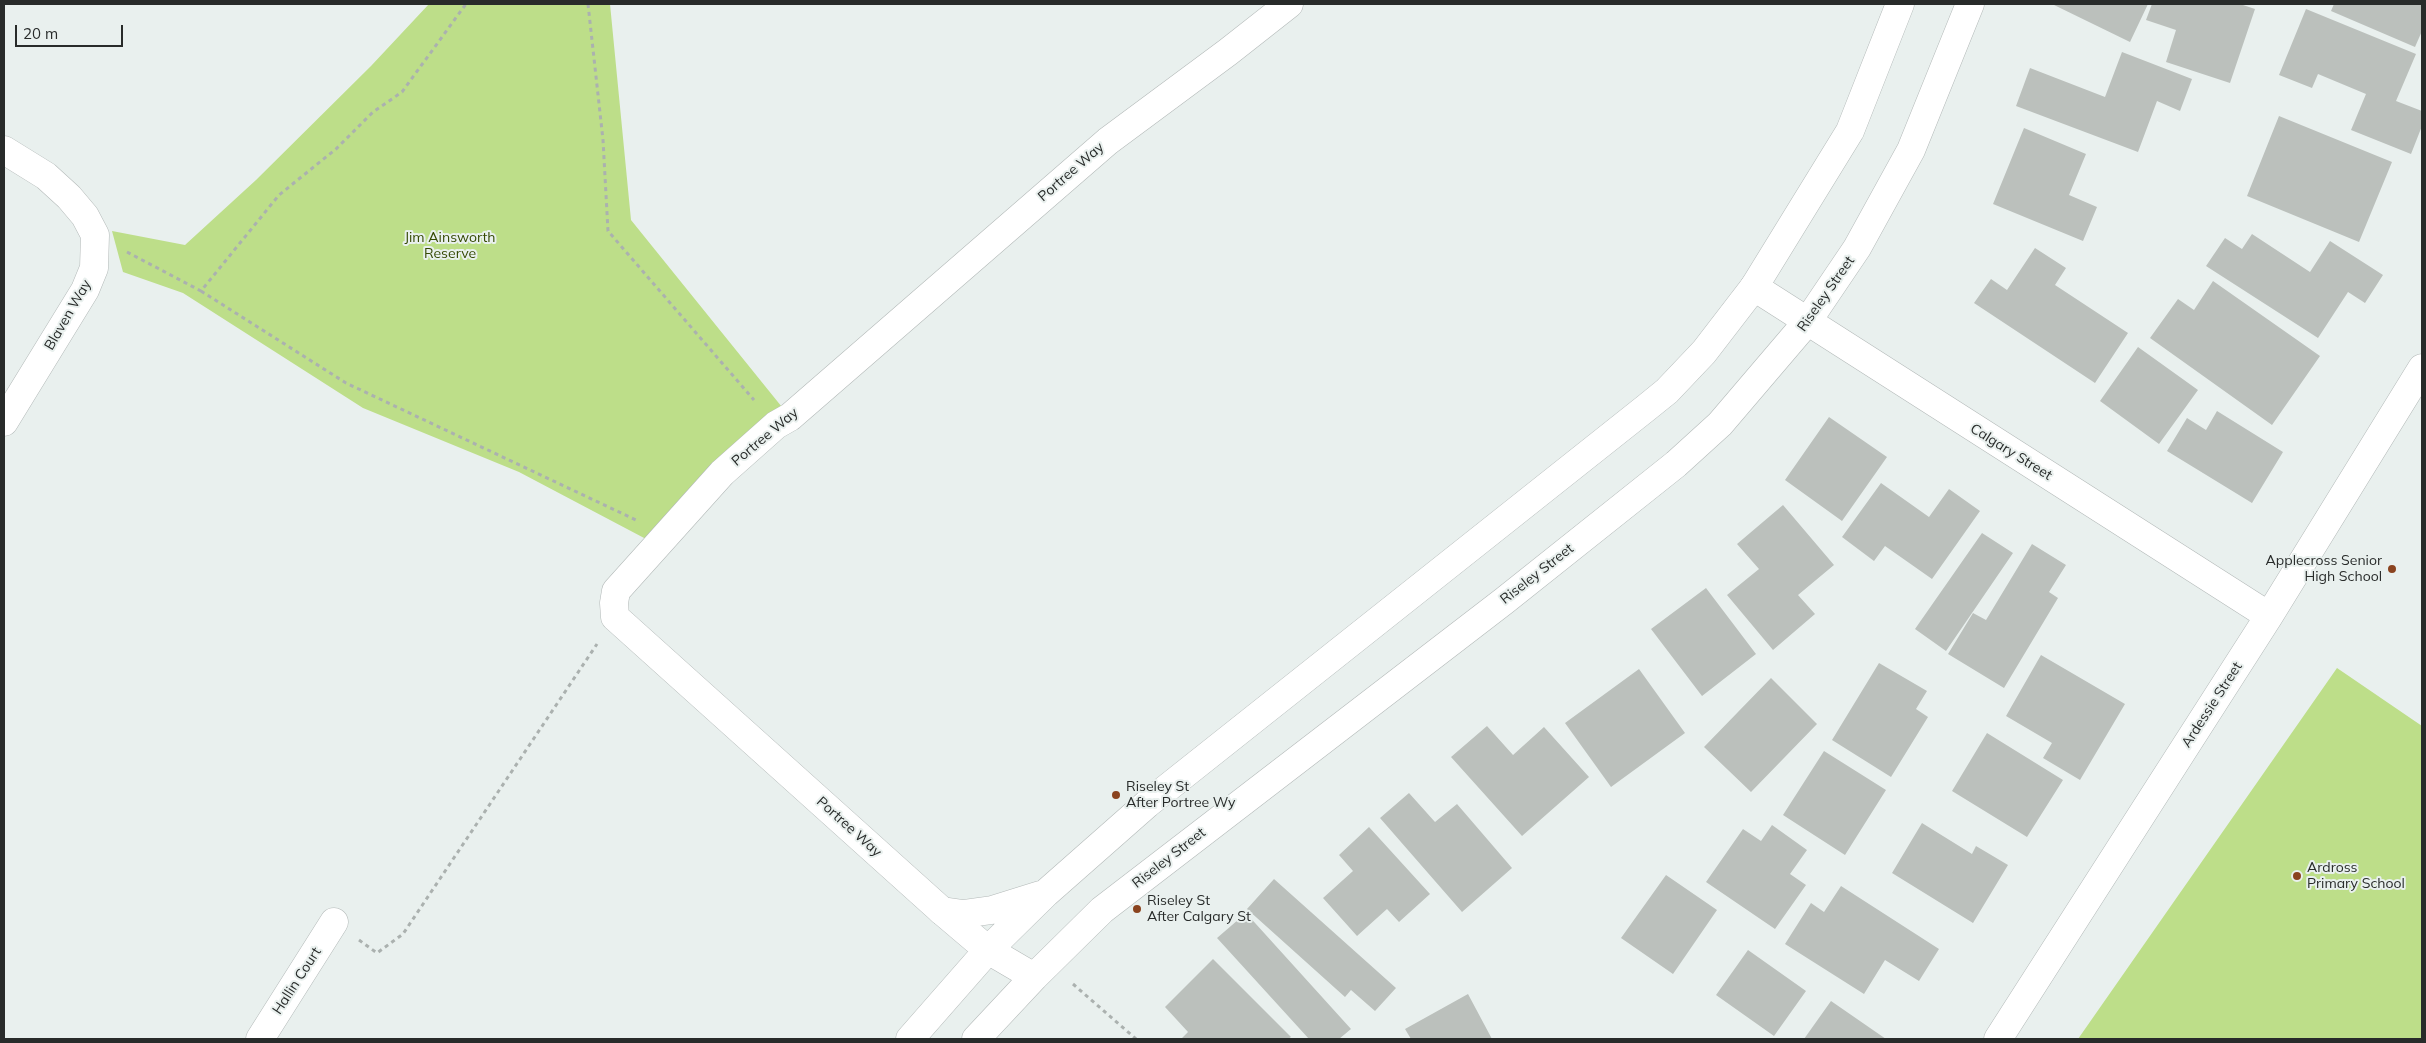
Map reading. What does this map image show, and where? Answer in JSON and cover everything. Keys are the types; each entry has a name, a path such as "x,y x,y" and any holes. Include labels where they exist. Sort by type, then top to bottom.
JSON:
{"main road":[{"name":"Portree Way","path":"1034,977 988,950 942,911 615,617 614,603 616,591 722,473 776,425 790,417 1108,140 1228,52 1289,4"},
{"path":"910,1039 988,950 1046,892 1147,804 1667,390 1704,352 1754,287 1850,131 1900,4"},
{"name":"Riseley Street","path":"976,1039 1034,977 1102,910 1504,601 1676,464 1720,424 1807,322 1857,248 1911,150 1970,4"},
{"path":"4,150 46,176 85,216 95,235"},
{"name":"Blaven Way","path":"4,422 85,290 94,268 95,235"},
{"name":"Calgary Street","path":"1754,287 2269,616"},
{"name":"Ardessie Street","path":"1998,1039 2269,616 2422,368"},
{"path":"942,911 963,914 992,910 1023,902 1046,892"},
{"name":"Hallin Court","path":"260,1039 334,922"}],"path":[{"path":"201,292 280,195 336,150 373,112 402,92 466,4"},
{"path":"588,4 603,140 608,232 776,425"},
{"path":"95,235 201,292 346,383 666,534"},
{"path":"334,922 377,953 403,934 615,617"},
{"path":"1067,979 1136,1039"}],"green space":[{"name":"Jim Ainsworth Reserve","path":"429,4 610,4 631,220 790,417 646,539 519,472 363,408 183,293 123,272 112,231 185,245 256,180 371,66"},
{"name":"Ardross Primary School","path":"2337,668 2422,726 2422,1039 2078,1039"}],"building":[{"path":"2052,4 2148,4 2130,42"},
{"path":"2152,4 2240,4 2255,9 2230,83 2166,62 2176,30 2146,20"},
{"path":"2334,4 2422,4 2422,31 2415,47 2331,11"},
{"path":"2306,9 2416,54 2396,101 2422,111 2422,126 2411,154 2351,130 2366,94 2318,74 2312,88 2279,75"},
{"path":"2122,52 2192,79 2180,111 2157,101 2138,152 2016,106 2030,68 2105,97"},
{"path":"2279,116 2392,162 2359,242 2247,196"},
{"path":"2024,128 2086,154 2069,195 2097,207 2083,241 1993,204"},
{"path":"2252,234 2310,272 2330,241 2383,275 2365,303 2348,292 2318,338 2206,266 2225,238 2242,249"},
{"path":"2035,248 2066,268 2055,285 2128,333 2095,383 1974,303 1991,279 2007,290"},
{"path":"2213,281 2320,356 2272,425 2150,338 2178,299 2194,310"},
{"path":"2138,347 2198,390 2159,444 2100,401"},
{"path":"2217,411 2283,452 2252,503 2167,451 2187,418 2206,430"},
{"path":"1829,417 1887,457 1842,521 1785,480"},
{"path":"1881,483 1929,517 1949,489 1980,511 1932,579 1885,546 1874,561 1842,537"},
{"path":"1783,505 1834,565 1798,595 1815,614 1773,650 1727,595 1759,569 1737,544"},
{"path":"1982,533 2013,553 1946,651 1915,629"},
{"path":"2032,544 2066,565 2049,592 2058,598 2004,688 1948,654 1973,613 1986,620"},
{"path":"1706,588 1756,654 1702,696 1651,629"},
{"path":"2041,655 2125,704 2080,780 2043,758 2052,743 2006,716"},
{"path":"1879,663 1927,691 1916,709 1928,717 1891,777 1832,740"},
{"path":"1639,669 1685,733 1611,787 1565,723"},
{"path":"1771,678 1817,724 1751,792 1704,747"},
{"path":"1487,726 1513,755 1544,727 1589,777 1522,836 1451,757"},
{"path":"1987,733 2063,780 2027,837 1952,791"},
{"path":"1824,751 1886,790 1845,855 1783,815"},
{"path":"1409,793 1435,822 1457,804 1512,868 1462,912 1380,818"},
{"path":"1922,823 1972,854 1976,846 2008,865 1973,923 1892,873"},
{"path":"1772,825 1807,850 1790,874 1806,885 1775,929 1706,882 1743,829 1761,841"},
{"path":"1369,827 1430,894 1399,922 1387,909 1357,936 1323,898 1353,871 1339,855"},
{"path":"1666,875 1717,910 1673,974 1621,938"},
{"path":"1274,879 1396,988 1375,1011 1351,990 1345,997 1247,909"},
{"path":"1841,886 1939,949 1919,981 1885,960 1864,994 1785,944 1811,903 1824,912"},
{"path":"1246,913 1351,1029 1339,1039 1309,1039 1217,938"},
{"path":"1748,950 1806,991 1774,1036 1716,995"},
{"path":"1213,959 1291,1037 1288,1039 1181,1039 1188,1032 1165,1007"},
{"path":"1468,994 1492,1039 1411,1039 1405,1029"},
{"path":"1831,1001 1886,1039 1804,1039"}],"place":[{"name":"Applecross Senior High School","path":"2392,569"},
{"name":"Riseley St After Portree Wy","path":"1116,795"},
{"name":"Ardross Primary School","path":"2297,876"},
{"name":"Riseley St After Calgary St","path":"1137,909"}]}
